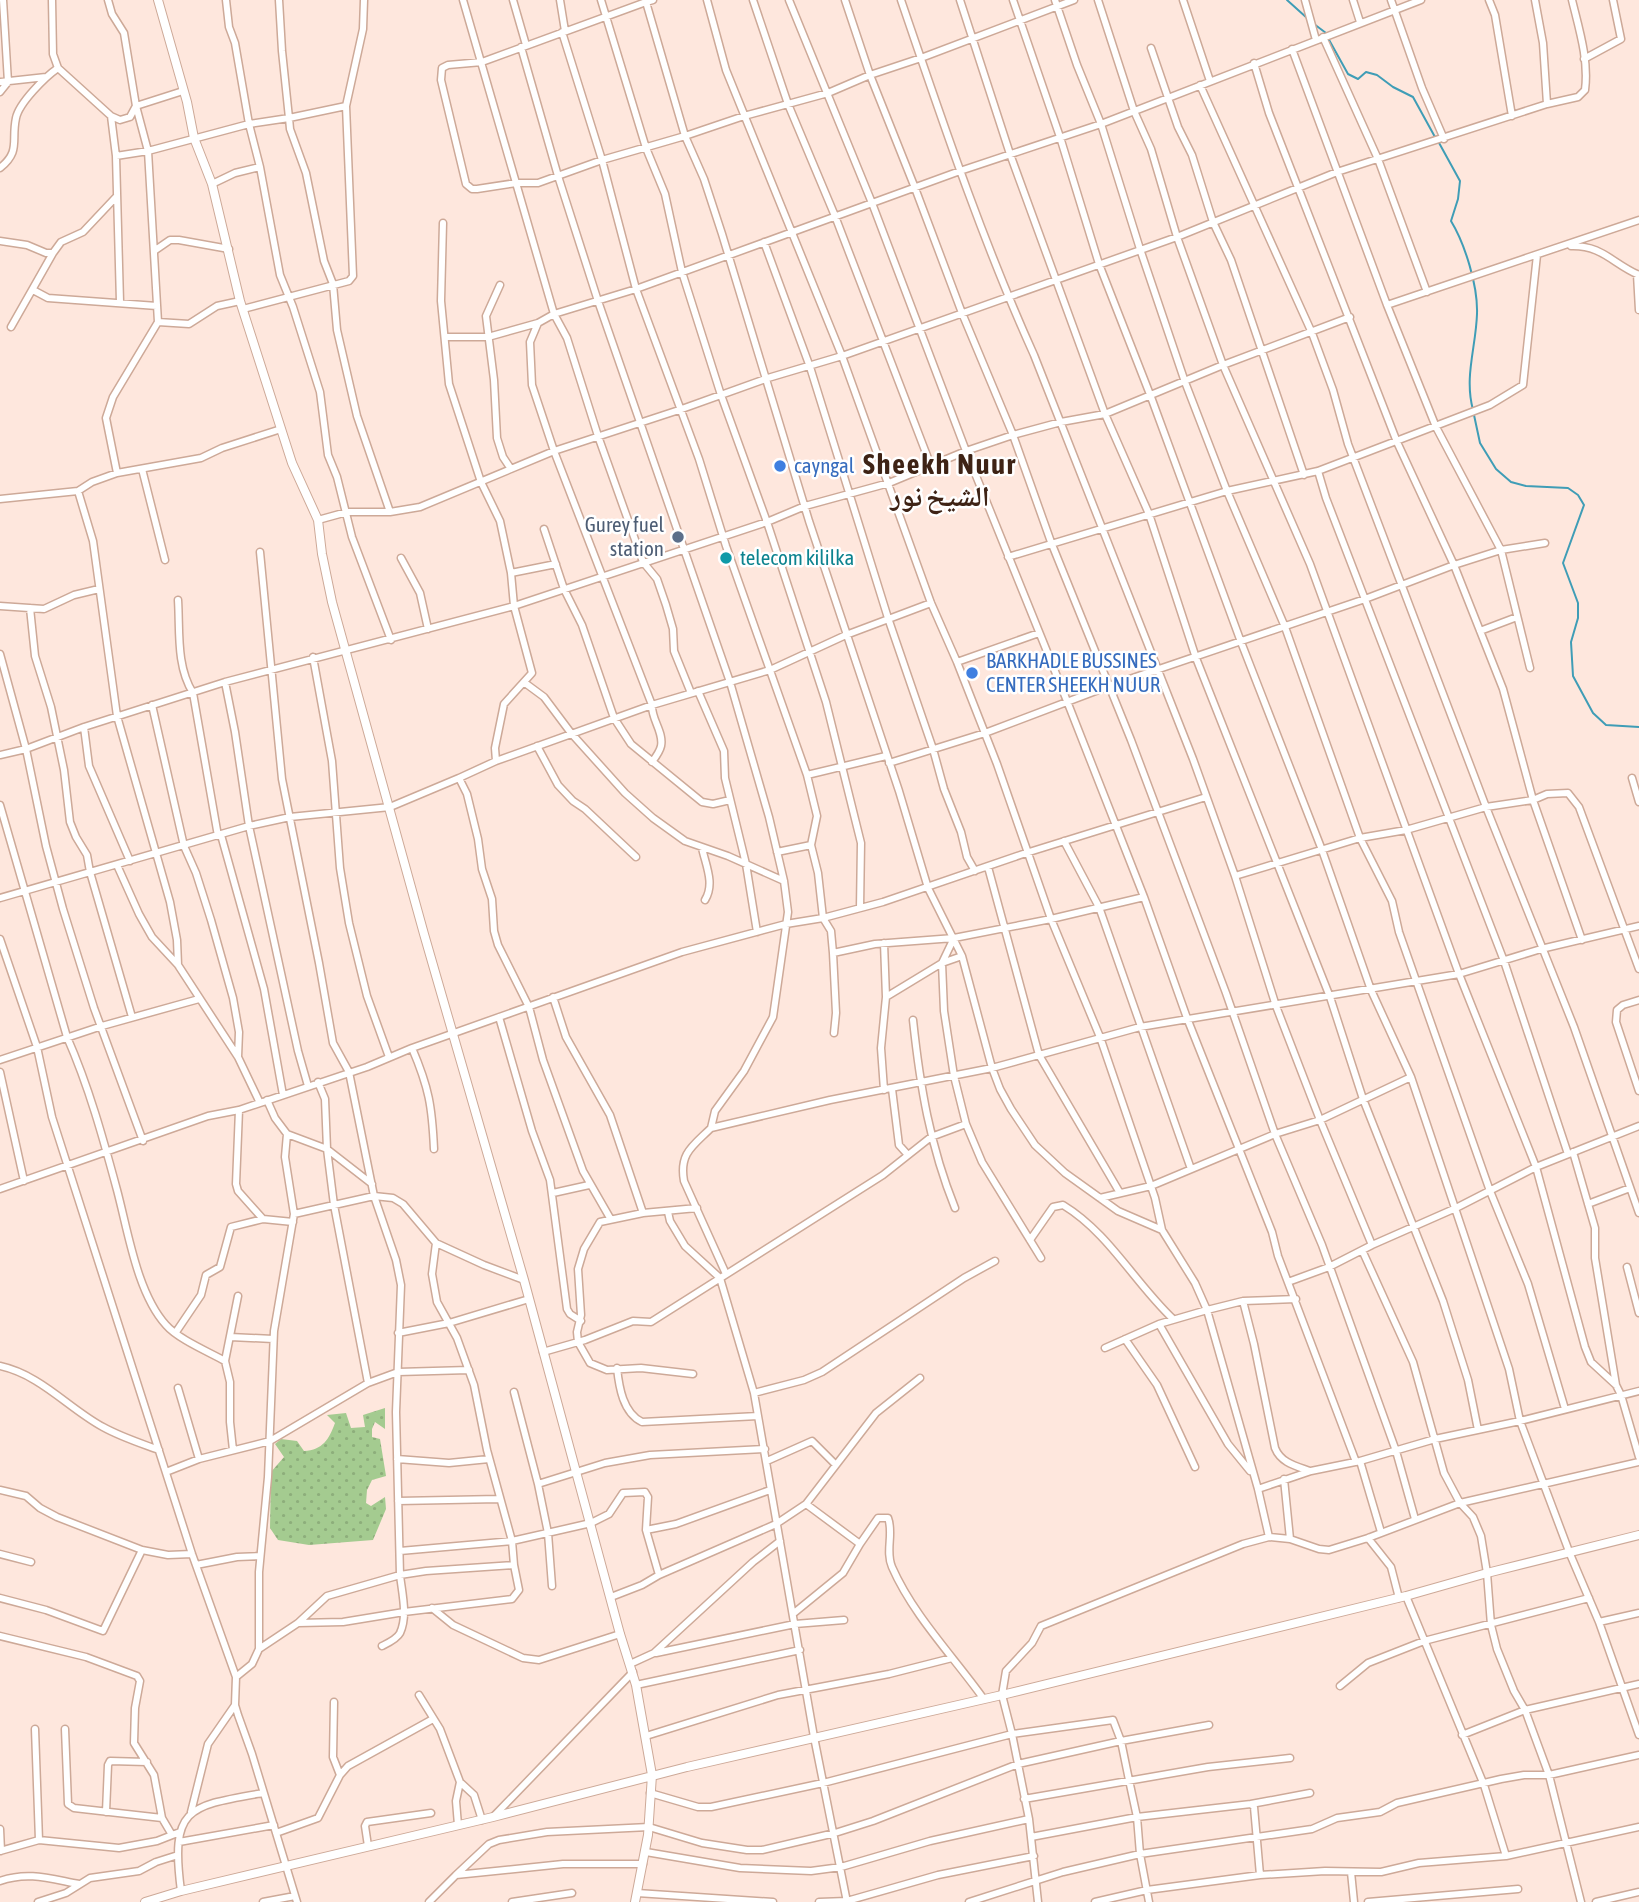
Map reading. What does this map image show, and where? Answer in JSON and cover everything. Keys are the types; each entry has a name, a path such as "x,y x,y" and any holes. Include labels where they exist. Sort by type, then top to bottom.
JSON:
{"street":[{"path":"0,92 4,82 3,0"},
{"path":"52,0 53,54 58,68 111,116 120,120 130,117 136,106 183,91"},
{"path":"108,0 112,14 124,33 136,106 148,151 158,322 113,397 106,418 117,473"},
{"path":"158,0 194,138 212,184 241,305 292,463 318,520 327,578 346,651 524,1280 620,1634 632,1668 652,1775 646,1852 636,1897 773,1902"},
{"path":"226,0 229,27 235,43 280,275 320,392 328,454 356,548 391,640"},
{"path":"279,0 290,129 308,182 324,261 333,284 337,330 347,378 390,512"},
{"path":"158,322 189,324 217,306 289,298 349,281 353,276 346,106 363,29 364,0"},
{"path":"463,0 554,314 567,338 598,436 643,562 656,579 666,605 673,629 674,651 724,751 725,778 746,864 757,932"},
{"path":"513,0 558,176 639,423 730,682 784,881 788,912 773,1017 744,1071 715,1111 711,1128 686,1153 681,1166 684,1181 723,1276 754,1393 814,1737 847,1901"},
{"path":"560,0 564,31 636,289 699,459 723,536 807,775 817,816 811,845 818,873 823,918 831,931 836,1013 834,1033"},
{"path":"601,0 646,148 665,194 682,272 721,395 811,652 844,767 861,843 860,908"},
{"path":"707,0 726,70 842,356 931,603 985,733 1026,853 1100,1037 1151,1186 1162,1230 1195,1283 1207,1310 1269,1537"},
{"path":"753,0 788,104 835,216 931,466"},
{"path":"789,0 872,203 966,451 1144,897 1187,1018 1272,1232 1288,1282 1358,1462 1381,1532"},
{"path":"845,0 870,75 962,313 1013,435 1051,542 1110,686 1275,1134 1322,1245 1396,1451 1415,1519"},
{"path":"901,0 960,172 1158,671 1235,876 1276,1006 1372,1245"},
{"path":"960,0 1010,154 1105,414 1149,514 1196,658 1278,863 1329,997 1363,1099 1447,1315 1468,1380 1478,1430"},
{"path":"1013,0 1060,137 1099,264 1322,850 1371,990 1411,1077 1509,1369 1520,1421 1599,1622 1639,1735"},
{"path":"1074,0 1056,3 1020,21 870,75 828,93 744,116 685,136 602,160 538,183 516,183 477,189 466,184 440,73 442,68 448,65 482,62 648,1 685,136 704,179 730,256 804,506 837,600 928,888 962,956 992,1068 1011,1109 1035,1145 1065,1173 1118,1211 1162,1230"},
{"path":"1098,0 1223,365 1272,483 1310,564 1459,974 1536,1167 1585,1347 1598,1371 1616,1385"},
{"path":"1183,0 1210,81"},
{"path":"1305,0 1320,38 1378,159 1427,292"},
{"path":"1353,0 1360,22"},
{"path":"1391,0 1422,88 1444,139"},
{"path":"446,337 488,337 538,323 554,314 636,289 835,216 1101,124 1421,0"},
{"path":"1489,0 1495,15 1512,116"},
{"path":"1535,0 1543,43 1547,104"},
{"path":"318,520 347,512 390,512 420,507 554,451 768,378 810,367 1057,281 1177,237 1337,172 1547,104 1578,97 1585,90 1584,59 1572,0"},
{"path":"1584,59 1621,39 1613,0"},
{"path":"1056,3 1101,124 1185,382 1227,491 1285,627 1360,838 1392,901 1399,932 1490,1191 1528,1284 1565,1409"},
{"path":"1150,48 1178,127 1192,155 1213,222 1231,260 1304,475"},
{"path":"1292,49 1387,305 1436,427 1501,550 1530,668"},
{"path":"1254,63 1269,113 1397,442 1454,565 1503,689 1533,800 1582,940"},
{"path":"0,169 12,158 19,111 46,77 58,68"},
{"path":"4,82 46,77"},
{"path":"1200,85 1312,333 1354,458 1404,584 1486,807 1574,1027 1639,1213"},
{"path":"116,156 148,151 249,124 346,106"},
{"path":"111,116 116,156 120,302"},
{"path":"212,184 235,173 260,166"},
{"path":"11,327 61,242 83,232 116,197"},
{"path":"1387,305 1639,220"},
{"path":"443,223 441,274 446,337 444,347 449,384 481,482 500,521 512,573 514,606 533,673 504,704 495,748 496,761"},
{"path":"154,251 170,240 229,249"},
{"path":"0,241 53,253"},
{"path":"764,242 810,367 888,618 944,789 961,832 967,857 975,871"},
{"path":"1562,246 1585,246 1599,250 1638,274 1639,310"},
{"path":"1008,557 1227,491 1318,471 1490,405 1523,385 1537,255"},
{"path":"500,285 486,316 494,380 497,438 503,457 511,469"},
{"path":"33,290 48,298 157,306"},
{"path":"0,755 26,749 84,727 225,682 514,606 767,522 804,506 889,483 1013,435 1105,414 1223,365 1350,317"},
{"path":"538,323 530,342 531,385 652,705 652,713 661,737 661,747 652,762"},
{"path":"0,499 78,491 92,482 117,473 201,458 222,448 281,429"},
{"path":"142,469 165,560"},
{"path":"1318,471 1326,498 1504,961 1588,1204 1595,1228 1595,1258 1616,1385 1639,1457"},
{"path":"78,491 93,541 117,716 170,902 177,940 178,965"},
{"path":"544,529 564,589 582,625 614,718 631,744 702,802 713,804 730,800"},
{"path":"807,775 933,749 985,733 1067,701 1365,599 1454,565 1501,550 1545,542"},
{"path":"260,552 282,779 333,1043 349,1072 374,1196 400,1274 397,1459 400,1575 404,1612 400,1633 394,1640 382,1646"},
{"path":"401,558 420,593 428,629"},
{"path":"512,573 556,564"},
{"path":"0,606 44,609 74,595 99,590"},
{"path":"178,600 182,662 187,683 193,693 220,835 264,989 283,1095"},
{"path":"0,898 248,826 290,817 390,807 496,761 571,733 652,705 770,670 846,635 931,603"},
{"path":"30,608 35,656 58,738 66,779 70,822 87,855 132,1017"},
{"path":"1480,631 1517,617"},
{"path":"957,662 1039,633"},
{"path":"0,654 26,749 56,882 94,1008 142,1141"},
{"path":"313,657 332,761 348,923 367,996 389,1057"},
{"path":"225,682 248,826 308,1086"},
{"path":"525,683 544,697 571,733 625,793 653,818 685,841 784,881"},
{"path":"152,705 184,846 196,873 233,998 239,1032 238,1057"},
{"path":"84,727 89,766 130,861"},
{"path":"537,746 558,785 636,857"},
{"path":"460,778 467,794 482,869 492,899 494,931 498,945 528,1007 546,1068 589,1185 610,1218"},
{"path":"1632,778 1639,803"},
{"path":"1235,876 1360,838 1406,830 1486,807 1533,800 1547,794 1568,793 1577,802 1639,969"},
{"path":"0,1188 208,1116 239,1110 283,1095 682,952 786,924 823,918 928,888 1026,853 1206,797"},
{"path":"0,805 67,1037 83,1073 107,1152 140,1275 154,1307 167,1327 225,1361"},
{"path":"1064,841 1099,907 1191,1169"},
{"path":"777,852 811,845"},
{"path":"702,848 710,883 710,891 705,900"},
{"path":"117,865 152,937 178,965 275,1118 288,1134 327,1149 373,1185"},
{"path":"988,867 1039,1055 1120,1193"},
{"path":"833,953 884,943 954,938 1144,897"},
{"path":"711,1128 992,1068 1140,1027 1459,974 1541,949 1639,926"},
{"path":"954,938 942,963 944,1011 954,1076 966,1124 982,1163 1041,1258"},
{"path":"0,939 37,1046 52,1117 192,1554 236,1677 235,1705 296,1899 263,1902"},
{"path":"884,943 886,997 881,1048 884,1090"},
{"path":"886,997 942,963 962,956"},
{"path":"553,997 566,1037 610,1115 643,1213"},
{"path":"0,1060 102,1026 199,999"},
{"path":"1639,1000 1617,1010 1616,1022 1639,1091"},
{"path":"499,1017 553,1193 566,1309 580,1321"},
{"path":"914,1020 920,1084 931,1137 956,1208"},
{"path":"412,1048 427,1084 433,1112 434,1149"},
{"path":"0,1072 24,1181"},
{"path":"1100,1198 1151,1186 1275,1134 1320,1120 1411,1077"},
{"path":"318,1082 325,1099 327,1149 334,1205 368,1383"},
{"path":"892,1088 899,1145 908,1155"},
{"path":"239,1110 236,1185 263,1219"},
{"path":"543,1352 633,1321 651,1322 883,1174 931,1137 966,1124"},
{"path":"1288,1282 1329,1267 1456,1208 1536,1167 1639,1126"},
{"path":"236,1677 252,1664 259,1648 260,1556 270,1441 274,1339 294,1213 285,1157 288,1134"},
{"path":"553,1193 589,1185"},
{"path":"1588,1204 1630,1188"},
{"path":"294,1213 374,1196 393,1198 403,1205 436,1243 524,1280"},
{"path":"1030,1240 1053,1207 1063,1205 1107,1240 1173,1319"},
{"path":"693,1374 640,1368 607,1370 594,1367 580,1349 577,1332 580,1321 580,1261 600,1222 643,1213 696,1208"},
{"path":"668,1212 685,1246 723,1276"},
{"path":"176,1332 201,1295 206,1275 222,1264 231,1227 263,1219 293,1222"},
{"path":"298,1623 342,1622 512,1599 519,1590 512,1541 489,1459 474,1385 449,1322 440,1312 434,1290 432,1274 436,1243"},
{"path":"1362,1250 1413,1362 1444,1473 1460,1503 1468,1509 1477,1526 1487,1573 1491,1625 1504,1670 1525,1710 1549,1775 1581,1902"},
{"path":"754,1393 804,1380 821,1372 964,1278 995,1261"},
{"path":"1626,1267 1639,1313"},
{"path":"233,1450 230,1382 225,1361 238,1296"},
{"path":"398,1333 449,1322 529,1299"},
{"path":"1105,1348 1173,1319 1242,1301 1296,1299"},
{"path":"1242,1301 1254,1344 1275,1448 1288,1463 1311,1471"},
{"path":"1159,1324 1228,1444 1252,1473"},
{"path":"230,1337 274,1339"},
{"path":"1125,1339 1163,1397 1195,1467"},
{"path":"0,1366 41,1383 103,1427 159,1450"},
{"path":"617,1368 622,1397 634,1418 642,1422 758,1416"},
{"path":"166,1472 199,1459 270,1441 368,1383 398,1372 469,1370"},
{"path":"611,1597 776,1524 806,1504 876,1413 920,1378"},
{"path":"178,1388 199,1459"},
{"path":"1258,1489 1311,1471 1358,1462 1435,1439 1639,1391"},
{"path":"514,1392 548,1534 552,1586"},
{"path":"766,1461 812,1441 836,1465"},
{"path":"538,1484 575,1472 650,1455 765,1449"},
{"path":"397,1459 449,1463 489,1459"},
{"path":"1038,1902 1028,1819 1002,1695 1006,1671 1032,1643 1041,1626 1244,1544 1269,1537 1290,1538 1329,1550 1460,1503 1639,1462"},
{"path":"1284,1479 1290,1538"},
{"path":"0,1490 26,1496 57,1517 142,1550 168,1555 192,1554"},
{"path":"646,1530 676,1524 770,1490"},
{"path":"400,1551 512,1541 591,1524 609,1514 623,1493 645,1492 648,1496 646,1530 659,1575"},
{"path":"398,1501 499,1499"},
{"path":"806,1504 860,1544"},
{"path":"794,1613 843,1573 878,1518 888,1518 892,1568 913,1604 983,1698"},
{"path":"145,1902 181,1891 482,1820 652,1775 1002,1695 1403,1597 1639,1535"},
{"path":"1368,1538 1391,1567 1424,1641 1484,1784 1506,1856"},
{"path":"493,1817 632,1668 654,1653 753,1562 780,1541"},
{"path":"0,1598 103,1631 142,1550"},
{"path":"0,1554 31,1562"},
{"path":"196,1565 237,1557 260,1556"},
{"path":"259,1648 298,1623 327,1596 400,1575 514,1565"},
{"path":"1340,1686 1368,1663 1424,1641 1589,1598"},
{"path":"432,1608 453,1625 523,1658 539,1660 620,1634"},
{"path":"1599,1622 1639,1613"},
{"path":"654,1653 795,1624 844,1620"},
{"path":"0,1636 86,1657 137,1676 140,1681 135,1708 134,1742 154,1775 162,1818 172,1835"},
{"path":"636,1685 800,1650"},
{"path":"646,1736 778,1695 890,1674 952,1658"},
{"path":"1462,1735 1525,1710 1639,1685"},
{"path":"419,1695 433,1719 460,1782 474,1795 482,1820"},
{"path":"334,1702 333,1756 340,1775"},
{"path":"181,1891 178,1855 180,1832 190,1814 208,1744 235,1705"},
{"path":"179,1842 275,1829 318,1818 340,1775 348,1766 433,1719"},
{"path":"650,1793 691,1805 710,1807 823,1783 1012,1734 1110,1719 1115,1722 1121,1741 1137,1817 1140,1854 1149,1902"},
{"path":"429,1902 489,1844 499,1840 547,1832 649,1827 702,1843 762,1850 835,1833 887,1817 1018,1764 1209,1725"},
{"path":"35,1729 39,1840"},
{"path":"65,1729 68,1804 74,1808 162,1818"},
{"path":"969,1902 1037,1880 1140,1854 1312,1829 1337,1818 1380,1812 1397,1803 1524,1775 1549,1775 1639,1755"},
{"path":"1024,1799 1222,1765 1290,1758"},
{"path":"106,1812 110,1761 147,1762"},
{"path":"458,1825 456,1801 460,1782"},
{"path":"190,1814 212,1802 263,1793"},
{"path":"1031,1837 1137,1817 1251,1804 1310,1793"},
{"path":"1251,1804 1254,1807 1260,1875"},
{"path":"368,1846 365,1826 367,1822 431,1813"},
{"path":"646,1852 740,1868 811,1871 841,1867 930,1840 1028,1819"},
{"path":"1096,1902 1147,1890 1260,1875 1381,1872 1419,1863 1506,1856 1639,1827"},
{"path":"0,1829 0,1851 39,1840 118,1848 180,1832"},
{"path":"38,1902 66,1893 90,1878 139,1871 178,1855"},
{"path":"819,1902 847,1901 938,1875 1034,1856"},
{"path":"456,1875 563,1864 643,1864"},
{"path":"1351,1872 1354,1902"},
{"path":"0,1881 16,1875 27,1875 79,1884"},
{"path":"1368,1902 1518,1889"},
{"path":"1596,1902 1639,1892"},
{"path":"512,1902 572,1893"}],"green space":[{"path":"385,1408 385,1429 375,1422 372,1429 372,1437 380,1439 386,1476 372,1480 367,1490 366,1503 371,1506 385,1497 386,1509 373,1540 309,1545 278,1540 270,1528 271,1472 284,1457 275,1444 281,1439 297,1441 304,1451 311,1450 328,1439 335,1423 327,1415 346,1413 351,1428 365,1427 363,1415"}],"waterway":[{"path":"1287,0 1307,18"},
{"path":"1314,24 1326,33"},
{"path":"1328,38 1348,74 1358,79 1366,72 1377,75 1413,97 1435,137"},
{"path":"1438,141 1460,181 1451,221 1466,253 1477,303 1470,386 1473,410"},
{"path":"1474,415 1480,443 1496,469 1511,482 1526,486 1568,488 1578,495 1584,505 1563,563 1578,603 1578,618 1571,642 1573,676 1593,713 1606,725 1639,727"}],"place":[{"name":"cayngal","path":"780,466"},
{"name":"Gurey fuel station","path":"678,537"},
{"name":"telecom kililka","path":"726,558"},
{"name":"BARKHADLE BUSSINES CENTER SHEEKH NUUR","path":"972,673"}],"district":[{"name":"Sheekh Nuur الشيخ نور","path":"940,480"}]}
